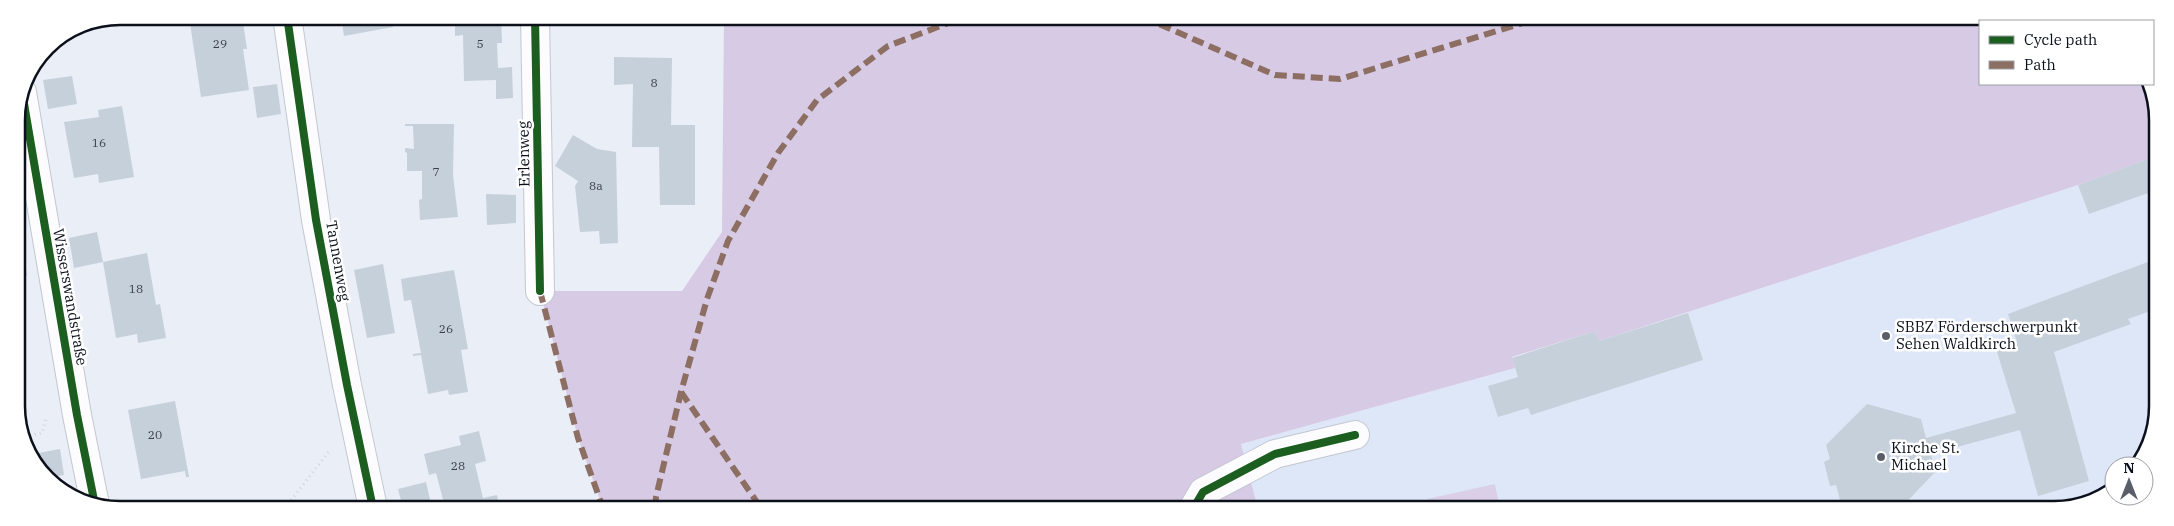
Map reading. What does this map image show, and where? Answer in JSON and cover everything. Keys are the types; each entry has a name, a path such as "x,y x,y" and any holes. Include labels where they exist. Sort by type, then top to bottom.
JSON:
{"street":[{"name":"Tannenweg","path":"288,25 316,220 354,418 372,501"},
{"name":"Erlenweg","path":"536,25 540,291"},
{"name":"Wisserswandstraße","path":"25,112 77,415 93,497"},
{"path":"1198,501 1203,492 1275,454 1355,434"}],"path":[{"path":"289,501 354,418"}],"shaded area":[{"path":"724,25 1979,25 1979,85 2142,85 2149,114 2149,159 2078,185 1599,341 1595,331 1512,357 1515,368 1241,444 1256,501 600,501 578,438 540,291 682,291 722,232"},
{"name":"SBBZ Förderschwerpunkt Sehen Waldkirch","path":"2149,159 2149,412 2147,424 2142,442 2134,456 2104,456 2104,487 2090,494 2060,501 1256,501 1241,444 1515,368 1512,358 1595,331 1599,341 2078,185"},
{"path":"1495,484 1498,501 1427,501 1427,499"}],"building":[{"path":"190,25 243,25 247,49 243,49 249,90 201,97"},
{"path":"342,25 393,25 393,27 344,36"},
{"path":"455,25 501,25 502,43 497,43 498,68 512,67 513,98 496,99 496,80 464,81 463,35 455,36"},
{"path":"614,57 672,58 671,125 695,125 695,205 660,205 659,147 632,147 633,84 614,85"},
{"path":"72,76 77,104 48,109 43,80"},
{"path":"277,84 281,114 257,118 253,87"},
{"path":"122,106 134,177 99,183 98,174 74,178 64,122 99,117 98,110"},
{"path":"405,124 454,124 453,175 458,217 420,220 419,200 422,199 422,171 407,171 407,153 405,148 414,149 413,126 405,126"},
{"path":"573,135 597,149 616,152 618,243 600,244 599,231 580,232 575,186 578,181 555,166"},
{"path":"2149,159 2149,193 2089,214 2078,185"},
{"path":"486,194 516,195 516,223 487,225"},
{"path":"97,232 103,262 74,268 69,238"},
{"path":"147,253 156,305 160,304 166,338 138,343 137,334 116,338 103,262"},
{"path":"2149,262 2149,312 2128,319 2131,324 2054,352 2089,481 2038,496 2020,430 1931,454 1935,472 1908,501 1840,500 1836,485 1830,486 1824,462 1830,459 1826,445 1867,404 1921,419 1926,438 2016,413 1996,349 2017,342 2008,314"},
{"path":"383,264 395,333 367,338 354,270"},
{"path":"454,270 468,349 461,350 468,392 449,395 448,390 428,394 421,355 413,356 413,354 421,353 411,300 404,301 401,279"},
{"path":"1688,313 1703,360 1531,415 1528,408 1498,417 1488,386 1518,377 1512,358 1595,331 1599,341"},
{"path":"175,401 189,477 186,477 185,471 141,479 128,410"},
{"path":"479,431 486,461 475,464 483,498 497,495 498,501 443,501 436,473 429,475 424,454 461,445 459,436"},
{"path":"60,449 64,475 57,476 38,453"},
{"path":"426,482 430,501 401,501 398,489"}],"marked path":[{"path":"656,501 681,392 707,299 728,241 778,153 817,100 888,46 943,25"},
{"path":"1161,25 1275,75 1340,79 1516,25"},
{"path":"540,291 578,438 600,501"},
{"path":"681,392 756,501"}],"cycle path":[{"path":"288,25 316,220 347,385 372,501"},
{"path":"535,25 540,291"},
{"path":"25,112 77,415 93,497"},
{"path":"1198,501 1203,492 1275,454 1355,435"}],"place":[{"name":"SBBZ Förderschwerpunkt Sehen Waldkirch","path":"1886,336"},
{"name":"Kirche St. Michael","path":"1881,457"}]}
